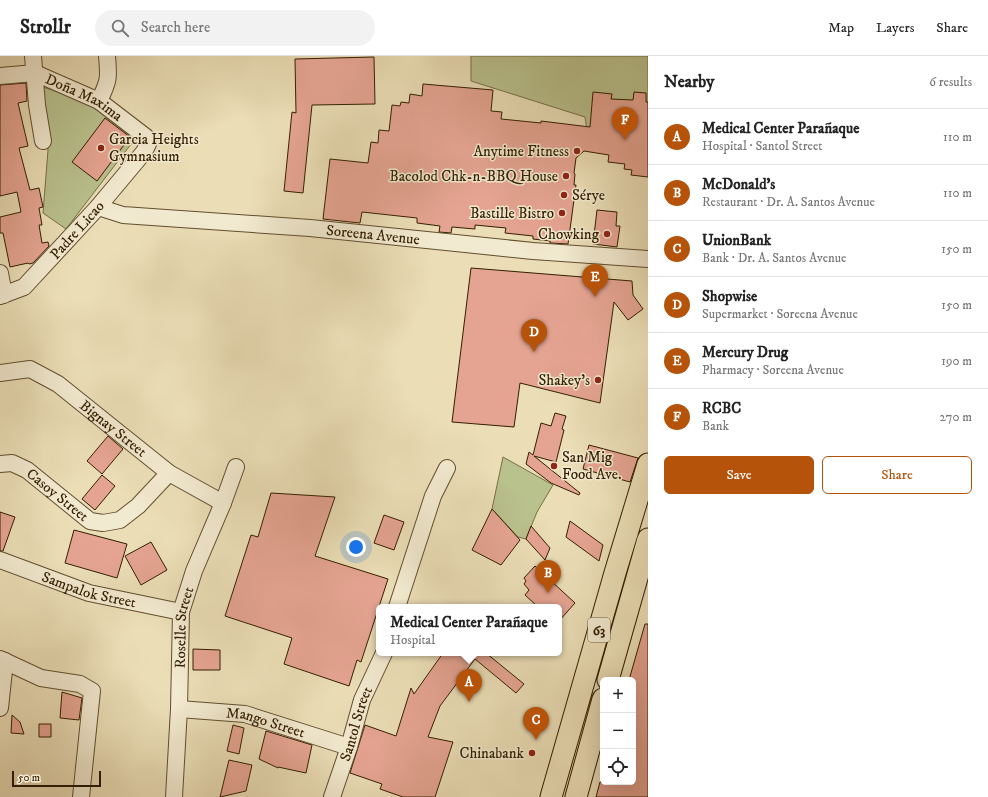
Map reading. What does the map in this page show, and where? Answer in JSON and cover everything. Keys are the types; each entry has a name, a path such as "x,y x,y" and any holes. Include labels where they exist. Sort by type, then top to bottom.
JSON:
{"main road":[{"name":"63","path":"551,797 648,464"},
{"name":"63","path":"609,677 648,539"},
{"path":"576,797 600,710"}],"street":[{"path":"33,56 37,105 43,141"},
{"path":"99,101 106,87 109,75 107,56"},
{"name":"Doña Maxima","path":"0,76 35,73 99,101 146,136 148,144 144,152"},
{"name":"Padre Licao","path":"2,295 24,287 98,207 144,152"},
{"name":"Soreena Avenue","path":"98,207 123,215 310,228 533,251 648,259"},
{"path":"0,273 2,295"},
{"name":"Bignay Street","path":"0,373 30,369 58,384 169,473 223,503"},
{"name":"Casoy Street","path":"0,464 12,463 27,470 90,521 103,523 120,520 138,506 169,473"},
{"name":"Roselle Street","path":"174,797 181,612 194,571 223,503 236,467"},
{"path":"398,604 433,496 447,468"},
{"name":"Sampalok Street","path":"0,560 89,593 181,612"},
{"name":"Santol Street","path":"332,797 349,747 362,700 383,656"},
{"path":"0,708 2,660 41,678 80,684 92,691 81,797"},
{"name":"Mango Street","path":"178,709 245,714 349,747"}],"green space":[{"path":"471,56 648,56 648,139 587,130 585,117 471,81"},
{"path":"43,87 95,104 138,135 66,229 43,213 48,150"},
{"path":"503,457 553,485 537,512 526,539 518,537 492,509"}],"building":[{"path":"374,57 375,104 312,105 303,193 284,191 292,112 296,113 295,59"},
{"path":"26,83 27,101 18,103 28,146 19,148 30,190 39,188 43,207 39,208 42,225 39,225 42,243 48,242 49,246 33,263 10,267 3,233 0,233 0,217 21,212 17,192 0,196 0,85"},
{"path":"423,84 493,90 491,111 502,112 501,119 541,123 541,121 590,127 593,92 612,94 611,99 633,100 634,92 646,93 646,102 648,102 648,177 631,175 632,170 624,169 625,164 608,162 609,155 584,151 576,158 574,185 576,185 568,244 550,243 550,241 533,239 533,236 505,233 506,228 475,225 475,229 452,227 451,233 439,232 440,226 417,223 417,218 362,212 360,223 323,219 330,159 368,163 371,142 378,143 379,130 389,131 392,105 400,106 401,102 409,103 410,94 422,96"},
{"name":"Garcia Heights Gymnasium","path":"105,118 130,137 97,181 72,162"},
{"name":"Chowking","path":"597,210 617,212 616,226 620,226 617,247 593,244"},
{"path":"471,268 632,281 633,295 643,309 628,320 614,302 600,403 520,383 514,427 452,422"},
{"path":"555,413 566,416 556,462 534,456 580,493 579,495 551,483 526,464 529,452 533,455 541,423 551,426"},
{"path":"108,436 123,449 102,474 87,461"},
{"path":"589,445 638,458 630,482 583,469"},
{"path":"102,475 115,486 95,510 82,499"},
{"path":"271,493 335,497 315,556 388,579 380,604 376,604 376,616 361,662 357,660 349,686 284,664 292,638 225,616 251,535 258,537"},
{"path":"492,509 520,540 501,565 472,550"},
{"path":"0,512 15,517 3,551 0,551"},
{"path":"384,515 404,522 394,550 374,543"},
{"path":"570,521 603,545 599,561 566,537"},
{"path":"531,526 550,548 545,560 526,539"},
{"path":"74,530 127,544 117,578 65,563"},
{"path":"151,542 167,570 141,585 125,556"},
{"path":"535,566 575,603 562,618 562,604 535,604 525,595 529,590 524,584 526,581 524,578"},
{"path":"645,624 648,624 648,797 596,797 600,782 600,785 636,785 636,677 630,677"},
{"path":"193,649 220,650 220,670 193,670"},
{"path":"441,656 490,656 524,684 516,693 475,659 440,706 428,737 453,742 435,797 403,797 380,789 382,784 350,773 365,725 396,736 411,688 414,694"},
{"path":"62,692 82,698 79,720 60,718"},
{"path":"12,715 20,722 24,734 11,733"},
{"path":"39,724 51,724 51,737 39,737"},
{"path":"233,725 244,728 239,754 227,751"},
{"path":"266,731 312,745 306,773 278,768 259,759"},
{"path":"229,760 252,765 246,791 220,797"}],"place":[{"name":"RCBC","path":"625,140"},
{"name":"Garcia Heights Gymnasium","path":"101,148"},
{"name":"Anytime Fitness","path":"577,151"},
{"name":"Bacolod Chk-n-BBQ House","path":"566,176"},
{"name":"Sérye","path":"564,195"},
{"name":"Bastille Bistro","path":"562,213"},
{"name":"Chowking","path":"607,234"},
{"name":"Mercury Drug","path":"595,297"},
{"name":"Shopwise","path":"534,352"},
{"name":"Shakey's","path":"598,380"},
{"name":"San Mig Food Ave.","path":"554,466"},
{"name":"McDonald's","path":"548,593"},
{"name":"Medical Center Parañaque","path":"469,702"},
{"name":"UnionBank","path":"536,740"},
{"name":"Chinabank","path":"532,753"}]}
